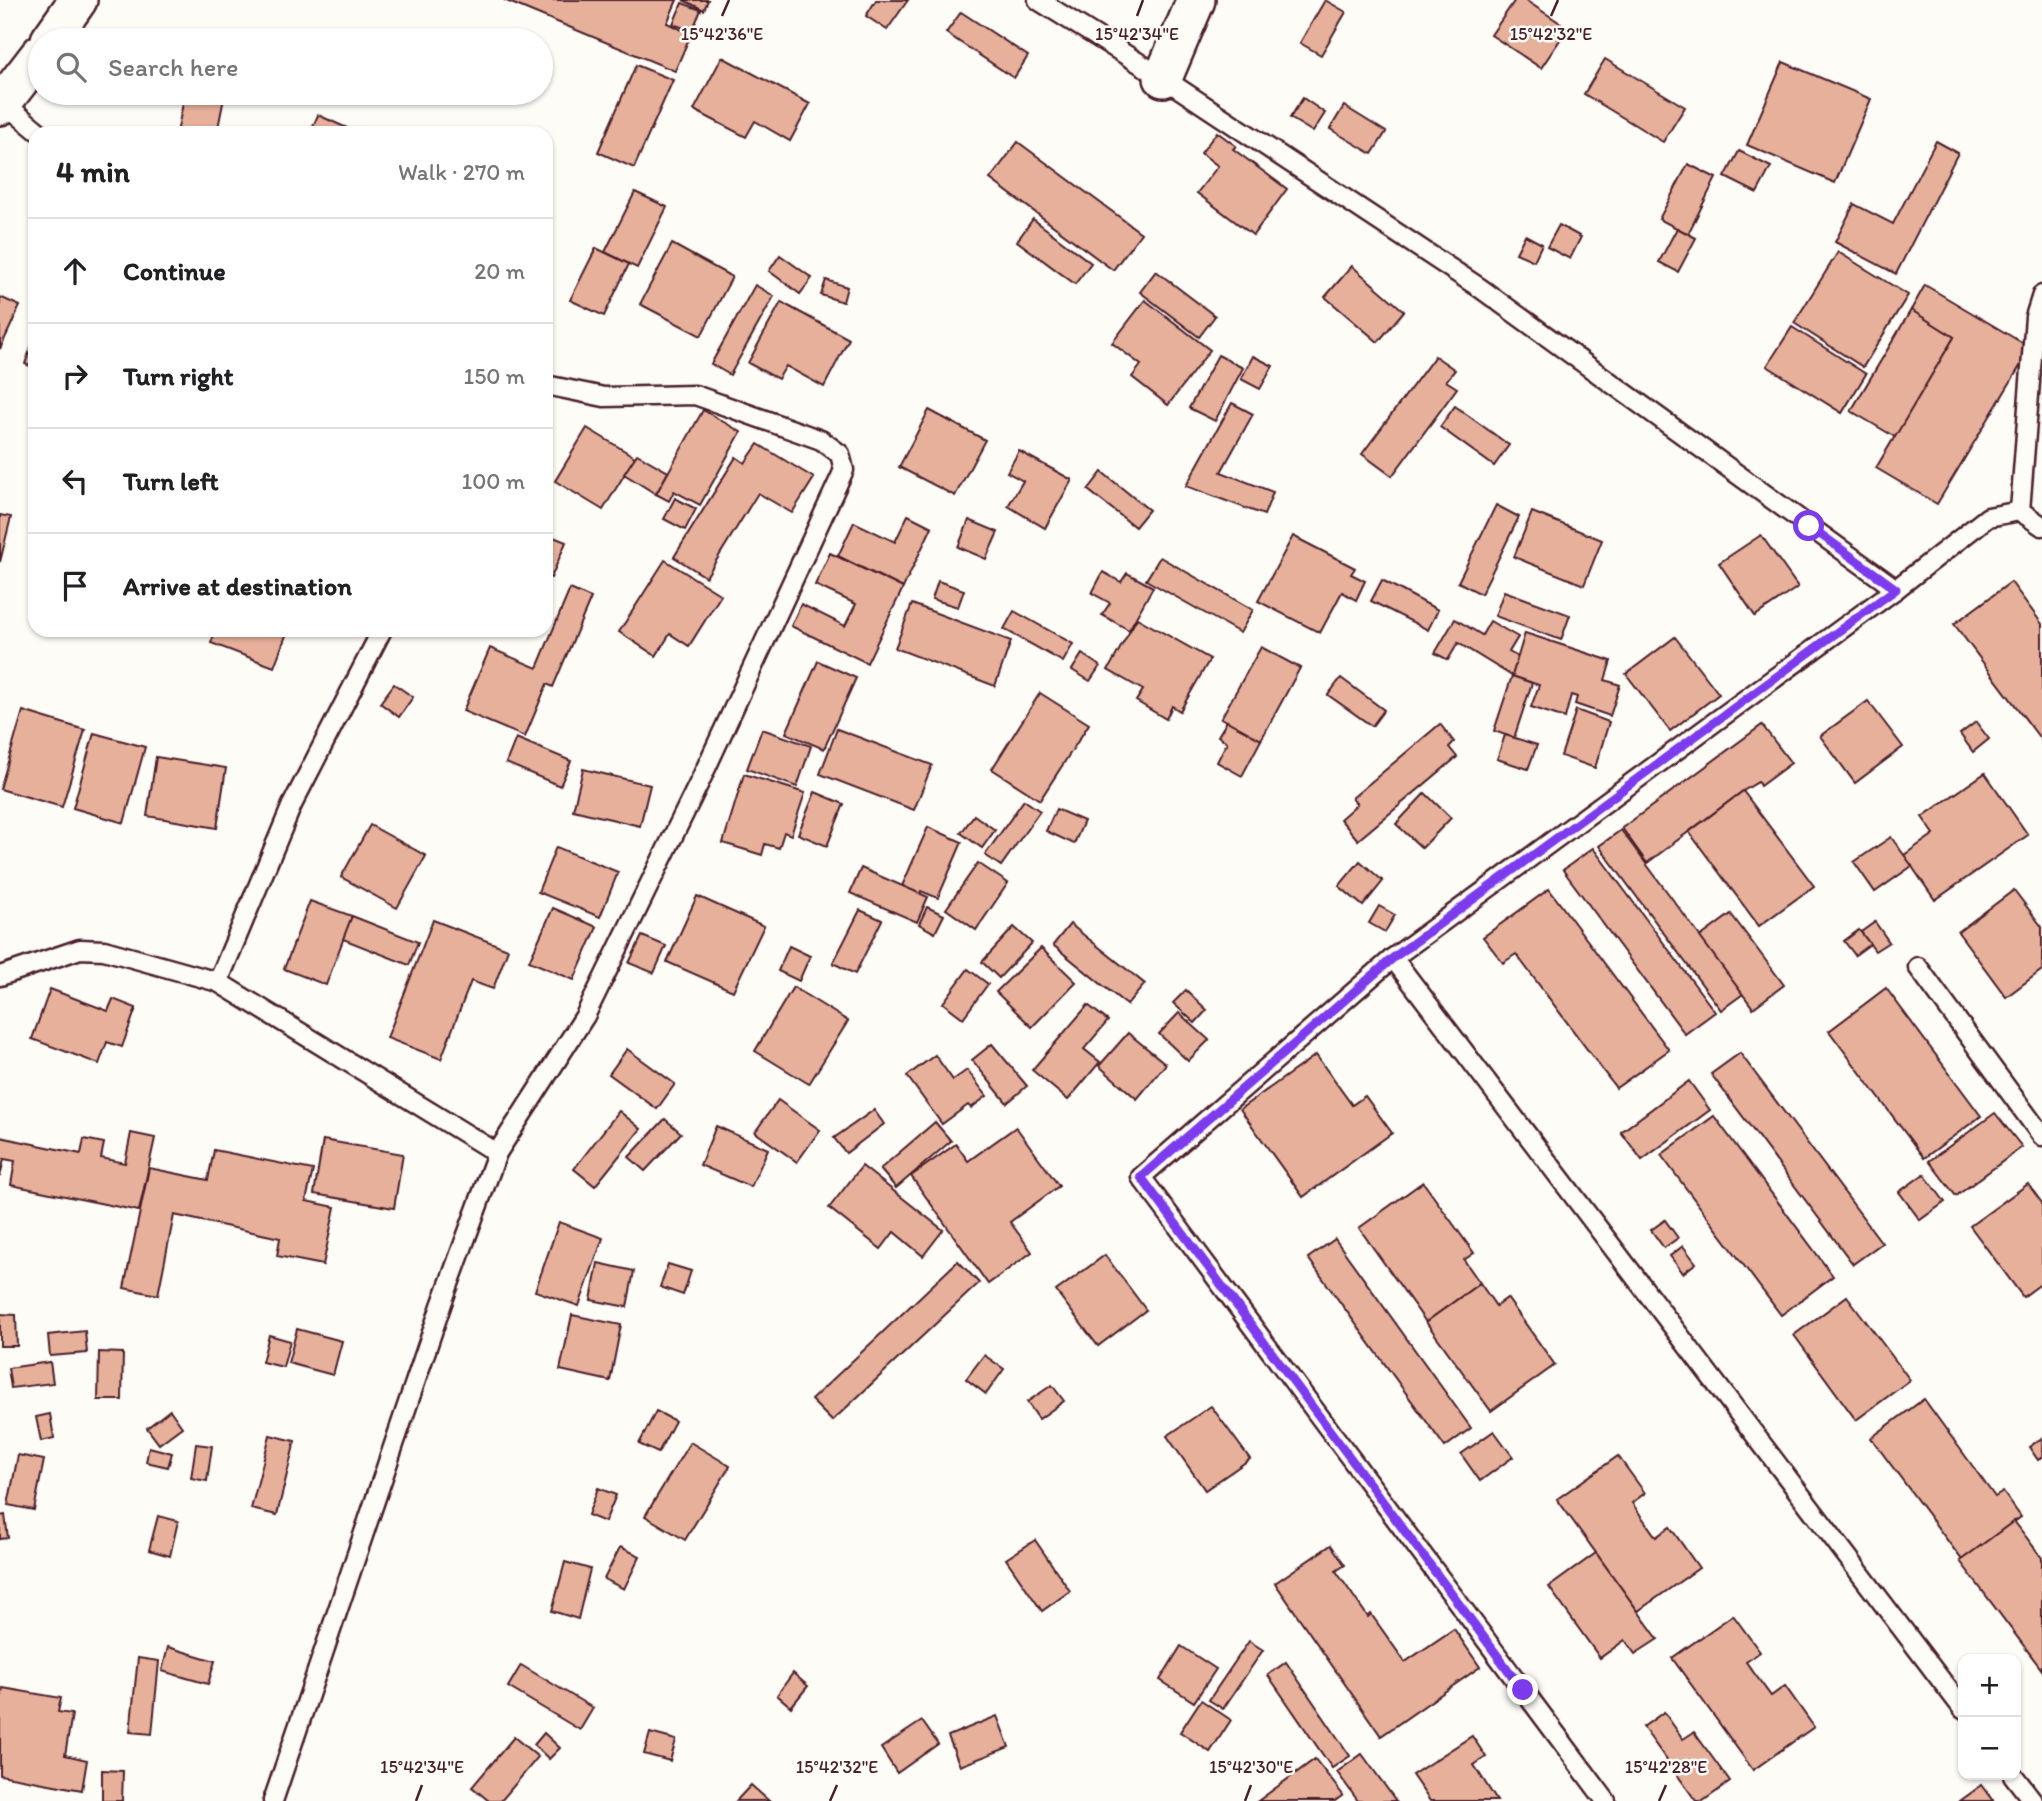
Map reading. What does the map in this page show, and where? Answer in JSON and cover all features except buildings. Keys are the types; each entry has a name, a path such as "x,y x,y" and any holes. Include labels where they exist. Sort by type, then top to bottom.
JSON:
{"street":[{"path":"1163,78 1196,0"},
{"path":"57,28 71,3"},
{"path":"2,104 28,70"}],"lane":[{"path":"1038,0 1163,78 1480,288 1896,589"},
{"path":"2,104 31,126"},
{"path":"2020,510 2035,317 2042,295"},
{"path":"273,1801 442,1303 497,1153 585,1016 700,781 844,470 840,454 821,440 695,395 604,397 553,387"},
{"path":"1606,1801 1141,1177 1393,958 1896,589 1988,517 2020,510 2042,526"},
{"path":"218,982 292,805 378,637"},
{"path":"0,976 80,949 92,949 218,982 497,1153"},
{"path":"1393,958 1958,1702"},
{"path":"1918,967 2042,1136"},
{"path":"2017,1780 2033,1801"}],"route":[{"path":"1523,1690 1141,1177 1393,958 1896,589 1809,526"}]}
